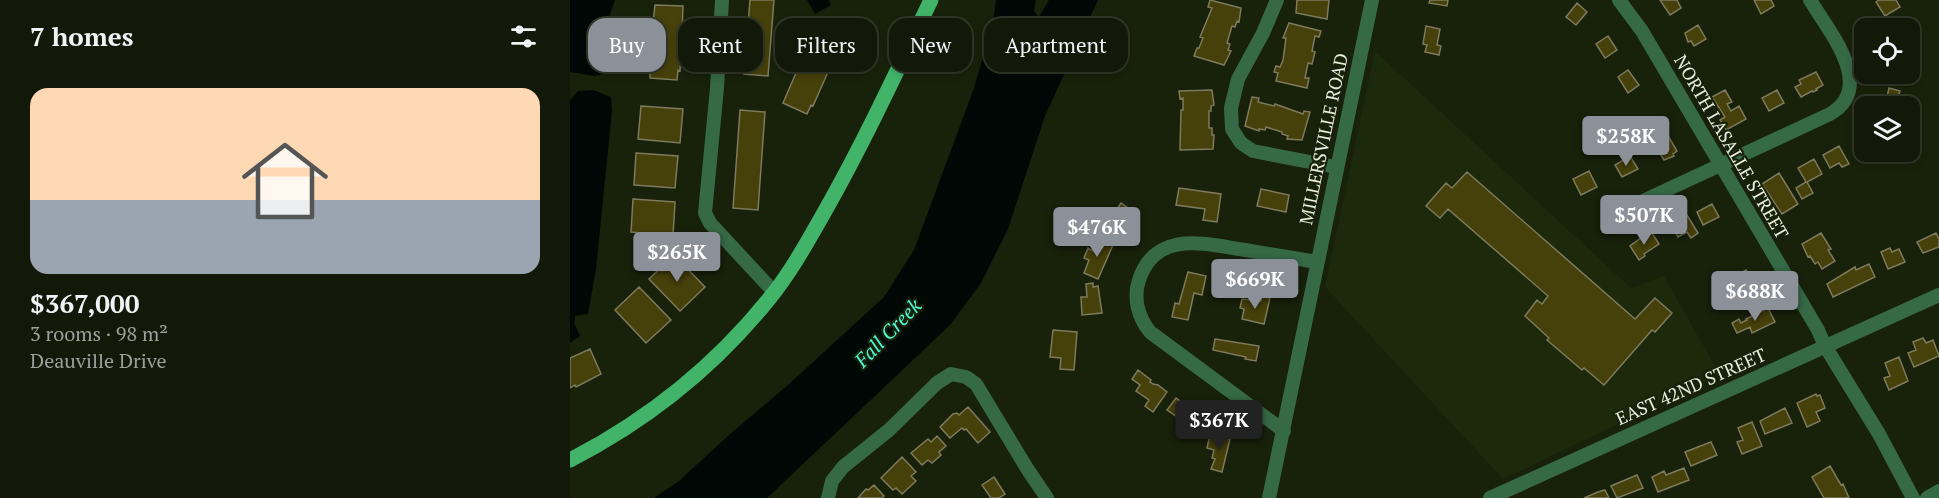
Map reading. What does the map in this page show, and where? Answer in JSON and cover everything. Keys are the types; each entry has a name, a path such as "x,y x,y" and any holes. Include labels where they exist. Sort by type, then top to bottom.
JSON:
{"main road":[{"path":"570,460 624,430 652,411 687,382 740,332 774,292 806,244 854,159 931,0"}],"street":[{"path":"722,0 717,88 705,213 710,223 774,292"},
{"path":"1277,0 1263,33 1238,79 1232,108 1232,129 1241,143 1253,151 1336,167"},
{"name":"MILLERSVILLE ROAD","path":"1269,498 1372,0"},
{"name":"NORTH LASALLE STREET","path":"1619,0 1642,31 1818,330 1824,346 1879,434 1913,498"},
{"path":"1617,213 1836,111 1843,104 1849,92 1850,72 1847,62 1810,0"},
{"path":"1284,431 1150,332 1138,312 1136,295 1138,284 1144,267 1155,255 1165,248 1187,242 1317,262"},
{"name":"EAST 42ND STREET","path":"1490,498 1939,295"},
{"path":"828,494 832,481 843,467 889,430 937,383 951,374 966,377 976,384 1047,498"},
{"path":"1927,498 1939,491"}],"shaded area":[{"path":"1375,51 1631,288 1664,276 1720,375 1503,479 1325,287"}],"water":[{"path":"570,0 615,0 610,18 588,18 588,72 612,72 594,76 570,72"},
{"path":"807,0 829,0 831,5 815,14"},
{"name":"Fall Creek","path":"996,0 1036,0 1034,11 1039,17 1049,0 1098,0 1090,18 994,18"},
{"name":"Fall Creek","path":"984,53 984,72 1065,72 1045,116 1008,229 981,283 950,325 767,498 654,498 679,481 884,297 914,250 974,88"},
{"path":"593,90 611,97 612,111 596,269 588,314 575,316 574,323 580,336 570,343 570,100 578,91"}],"building":[{"path":"750,0 774,0 768,76 744,74 744,72 763,72 763,18 749,18"},
{"path":"1210,0 1241,8 1239,22 1237,21 1235,27 1232,26 1227,43 1230,44 1228,50 1231,51 1224,65 1194,56 1203,38 1200,37 1212,8 1208,7"},
{"path":"1297,0 1329,0 1327,19 1296,13"},
{"path":"1430,0 1448,0 1447,6 1429,3"},
{"path":"1660,0 1677,0 1681,8 1670,15"},
{"path":"1754,0 1771,0 1774,6 1761,14"},
{"path":"1896,0 1900,7 1885,16 1876,2"},
{"path":"1577,3 1587,12 1576,25 1566,17"},
{"path":"655,5 683,6 683,18 678,18 677,80 650,78 650,72 666,72 666,18 654,18"},
{"path":"1289,23 1321,31 1319,37 1315,36 1312,64 1308,63 1305,78 1309,78 1307,88 1276,81 1278,73 1274,72 1276,66 1280,67 1283,60 1286,38 1283,38"},
{"path":"1698,25 1706,39 1694,46 1691,41 1688,42 1685,33"},
{"path":"1426,26 1440,29 1437,45 1441,46 1439,55 1425,52 1427,45 1423,44"},
{"path":"1608,36 1617,50 1605,58 1596,44"},
{"path":"1628,70 1639,85 1628,93 1618,77"},
{"path":"796,72 828,72 807,114 783,103"},
{"path":"1816,72 1823,85 1801,97 1795,87 1801,84 1799,80"},
{"path":"1889,88 1900,91 1899,96 1887,96"},
{"path":"1212,90 1214,105 1209,111 1209,128 1212,128 1212,135 1214,135 1213,149 1180,150 1183,98 1180,99 1179,91"},
{"path":"1725,90 1732,102 1727,104 1731,111 1739,106 1746,119 1726,130 1720,120 1725,117 1712,97"},
{"path":"1777,90 1784,103 1769,111 1762,98"},
{"path":"1252,97 1259,98 1258,102 1274,106 1275,104 1303,114 1304,111 1310,112 1302,140 1287,139 1288,136 1282,132 1266,127 1265,130 1259,129 1259,131 1245,126"},
{"path":"641,106 683,109 680,143 638,139"},
{"path":"740,110 765,112 758,210 733,208"},
{"path":"1663,127 1677,151 1673,154 1674,156 1664,160 1656,147 1663,144 1660,138 1657,139 1653,133"},
{"path":"1839,146 1849,164 1842,167 1839,163 1830,168 1823,155"},
{"path":"636,153 678,156 675,188 634,185"},
{"path":"1630,156 1638,169 1622,177 1615,165"},
{"path":"1814,159 1822,174 1807,182 1813,193 1802,199 1796,188 1806,182 1798,168"},
{"path":"1589,171 1597,187 1581,195 1573,179"},
{"path":"1467,172 1635,319 1655,298 1672,313 1655,332 1652,330 1604,385 1584,368 1582,370 1547,340 1549,338 1525,316 1537,300 1542,304 1548,296 1448,209 1440,218 1426,206 1446,183 1452,188"},
{"path":"1779,173 1798,204 1782,214 1762,184"},
{"path":"1179,188 1221,194 1217,222 1203,220 1205,209 1176,205"},
{"path":"1261,189 1289,195 1286,212 1257,206"},
{"path":"633,199 675,202 673,236 631,232"},
{"path":"1121,203 1131,210 1119,233 1105,224 1113,210 1119,214 1117,209"},
{"path":"1712,204 1719,217 1703,225 1697,212"},
{"path":"1680,214 1682,218 1687,215 1698,233 1691,238 1687,232 1678,237 1670,224 1674,222 1672,219"},
{"path":"1652,233 1659,244 1639,260 1630,246 1645,235 1646,237"},
{"path":"1821,233 1835,261 1822,269 1818,262 1815,264 1810,256 1808,257 1802,244"},
{"path":"1936,233 1939,247 1923,253 1917,242"},
{"path":"1099,239 1113,245 1098,279 1084,273 1089,260 1084,258 1088,248 1093,251"},
{"path":"1890,248 1892,252 1899,249 1905,262 1888,269 1881,252"},
{"path":"674,255 705,287 680,311 649,279"},
{"path":"1869,264 1875,277 1833,297 1827,284 1855,267 1856,270"},
{"path":"1746,270 1755,285 1742,292 1734,277"},
{"path":"1188,272 1206,276 1202,295 1194,293 1188,320 1172,317 1175,303 1179,304"},
{"path":"1093,283 1093,287 1098,286 1102,313 1082,315 1081,297 1087,297 1086,284"},
{"path":"639,287 671,320 646,343 615,310"},
{"path":"1262,296 1270,298 1264,324 1242,319 1244,309 1240,308 1242,299 1261,301"},
{"path":"1768,308 1775,322 1752,333 1750,327 1737,333 1732,323 1739,319 1741,323"},
{"path":"1053,330 1077,332 1074,370 1060,369 1061,358 1050,357"},
{"path":"1923,338 1926,343 1933,340 1939,356 1914,367 1908,353 1916,350 1913,342"},
{"path":"1215,339 1259,346 1256,361 1213,350"},
{"path":"590,349 601,374 570,388 570,358"},
{"path":"1899,357 1908,381 1889,390 1884,378 1890,376 1885,363"},
{"path":"1138,370 1151,380 1150,382 1167,392 1153,412 1145,406 1149,400 1136,391 1140,385 1132,379"},
{"path":"1816,394 1820,395 1825,408 1816,412 1820,421 1807,427 1797,403"},
{"path":"1176,398 1191,409 1187,414 1199,420 1190,432 1179,426 1183,421 1167,410"},
{"path":"968,407 990,432 978,443 966,429 962,428 950,438 940,427 953,414 959,415"},
{"path":"1785,408 1792,423 1765,434 1760,421"},
{"path":"1752,422 1762,446 1742,454 1737,442 1743,440 1738,428"},
{"path":"1210,435 1230,439 1222,472 1211,469 1215,459 1212,458 1214,450 1207,448"},
{"path":"937,436 946,446 939,452 941,455 932,463 928,460 922,465 911,453 928,439 931,442"},
{"path":"1711,442 1717,455 1691,466 1685,452"},
{"path":"902,457 916,472 911,476 916,481 902,494 896,488 893,490 881,478"},
{"path":"1830,466 1841,485 1843,484 1849,498 1824,498 1812,477"},
{"path":"1684,468 1689,480 1658,492 1652,477 1664,471 1666,475"},
{"path":"1637,475 1643,488 1617,498 1611,486"},
{"path":"994,477 1005,494 999,498 991,498 982,485"},
{"path":"874,485 884,496 882,498 858,498 866,489"},
{"path":"1605,490 1609,498 1584,498 1598,492"}]}
